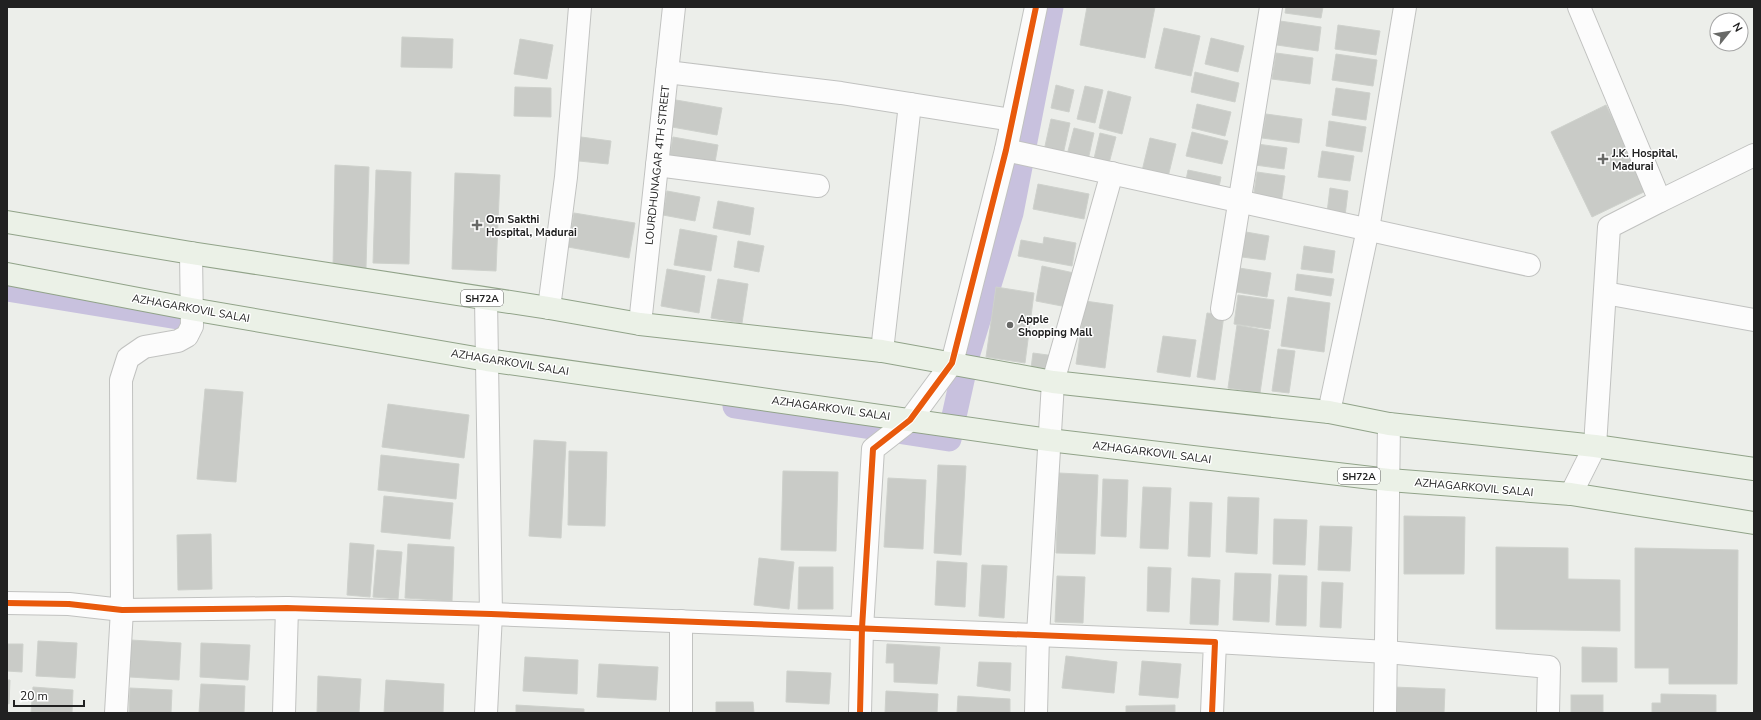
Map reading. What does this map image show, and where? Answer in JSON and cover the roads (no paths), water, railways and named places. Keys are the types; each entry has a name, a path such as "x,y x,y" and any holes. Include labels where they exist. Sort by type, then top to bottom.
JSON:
{"main road":[{"name":"SH72A","path":"7,222 191,253 549,308 640,324 882,351 1053,382 1329,412 1389,424 1595,446 1754,469"},
{"name":"AZHAGARKOVIL SALAI","path":"7,274 192,317 487,366 909,420 1049,440 1389,480 1571,494 1754,523"}],"street":[{"path":"549,308 566,177 580,7"},
{"name":"LOURDHUNAGAR 4TH STREET","path":"640,324 674,7"},
{"path":"860,713 862,628 873,449 909,420 962,365 1017,152 1012,120 1036,7"},
{"path":"1222,308 1271,7"},
{"path":"1329,412 1368,230 1405,7"},
{"path":"1579,7 1660,201"},
{"path":"667,72 841,93 1012,120"},
{"path":"882,351 910,104"},
{"path":"1017,152 1529,265"},
{"path":"1571,494 1595,446 1608,226 1754,155"},
{"path":"657,165 818,186"},
{"path":"1036,713 1038,635 1053,382 1112,173"},
{"path":"116,713 122,610 121,380 128,358 144,347 178,341 186,336 192,317 191,253"},
{"path":"1605,293 1754,320"},
{"path":"486,299 491,614 486,713"},
{"path":"1385,713 1389,424"},
{"path":"7,603 69,604 122,610 286,608 491,614 1215,642 1387,652 1549,667 1548,713"},
{"path":"284,713 286,608"},
{"path":"681,713 682,621"},
{"path":"1212,713 1215,642"}],"waterway":[{"path":"735,406 949,439 968,353 1011,213 1051,7"},
{"path":"7,289 190,319"}],"place":[{"name":"J.K. Hospital, Madurai","path":"1603,159"},
{"name":"Om Sakthi Hospital, Madurai","path":"477,225"},
{"name":"Apple Shopping Mall","path":"1010,325"}]}
